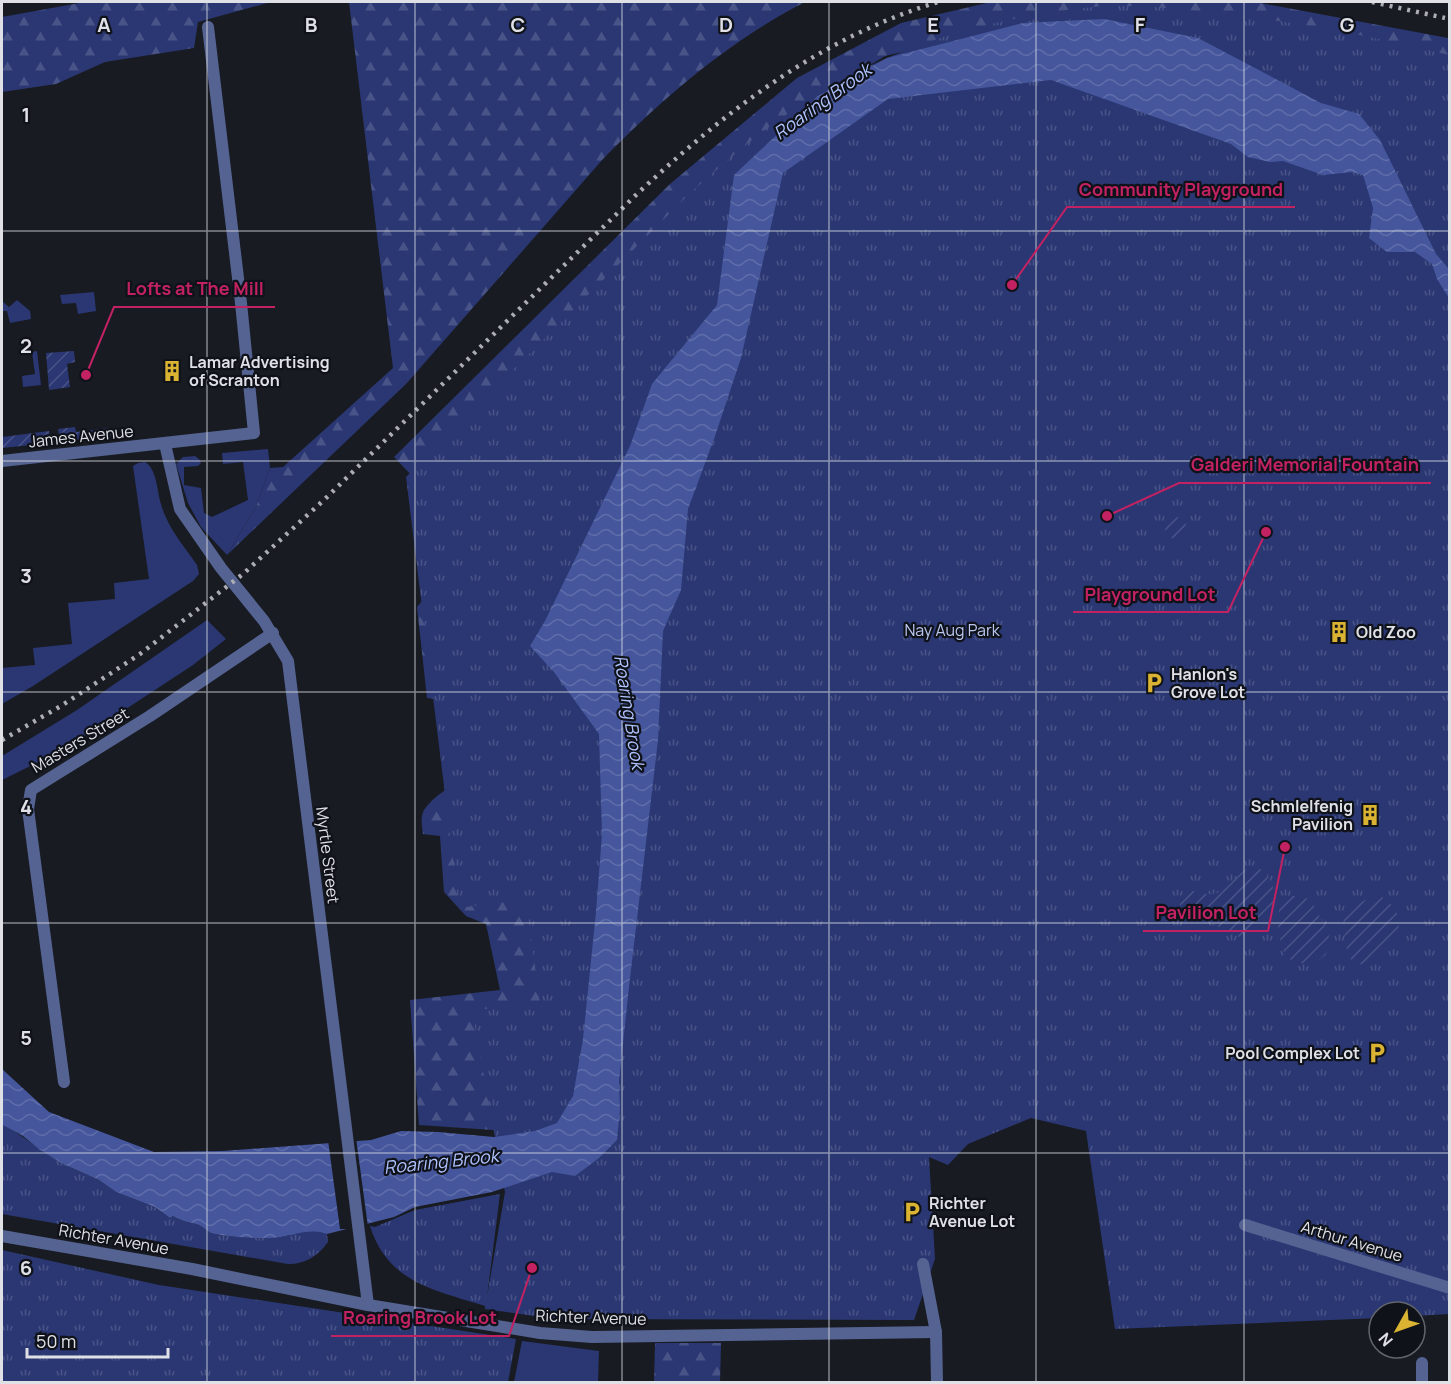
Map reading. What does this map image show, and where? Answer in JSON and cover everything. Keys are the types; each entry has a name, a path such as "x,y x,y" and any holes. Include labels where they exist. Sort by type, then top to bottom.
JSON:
{"street":[{"name":"James Avenue","path":"2,461 254,433 208,27"},
{"name":"Myrtle Street","path":"165,444 180,509 221,568 273,633 288,661 368,1305"},
{"name":"Masters Street","path":"64,1082 28,809 31,790 124,733 273,633"},
{"name":"Arthur Avenue","path":"1245,1225 1449,1288"},
{"name":"Richter Avenue","path":"2,1236 192,1269 368,1305 529,1331 592,1337 936,1332"},
{"path":"923,1264 936,1332 937,1383"},
{"path":"1422,1363 1422,1383"}],"green space":[{"path":"85,2 271,2 198,22 194,48 105,62 56,84 2,92 2,17"},
{"path":"349,2 805,2 750,34 698,72 626,136 603,159 406,384 227,555 256,507 270,468 283,467 393,368"},
{"path":"991,2 1255,2 1448,38 1449,265 1023,23 885,56 810,101 590,735 528,1127 493,1130 419,1125 410,1000 500,990 486,924 466,916 444,892 440,836 423,834 424,810 438,795 466,776 452,702 427,698 417,607 443,576 414,478 394,457 670,184 797,78 901,23"},
{"name":"Nay Aug Park","path":"1103,6 1131,6 1244,16 1361,35 1449,55 1449,1314 1427,1315 1427,1300 1367,1300 1367,1318 1115,1329 1086,1131 1031,1118 968,1144 948,1165 929,1157 935,1259 914,1320 556,1319 485,1309 485,1306 431,1289 401,1272 389,1260 378,1245 370,1226 375,1227 415,1210 500,1194 487,1297 505,1192 472,1010 540,1004 526,899 459,908 406,477 685,198 763,131 791,111 863,69 901,52 980,27 1062,11"},
{"path":"94,292 96,311 78,314 76,303 62,304 60,295"},
{"path":"17,300 30,311 31,319 10,323 7,311 2,311 2,301 9,307"},
{"path":"37,351 41,385 23,387 22,376 35,374 32,352"},
{"path":"74,351 75,362 67,364 70,387 49,390 46,353"},
{"path":"75,427 76,432 110,428 111,436 60,442 58,429"},
{"path":"49,431 50,443 2,448 2,437"},
{"path":"268,449 270,468 256,507 227,555 201,527 188,503 176,464 183,457 195,456 199,459 201,463 198,466 184,467 184,485 201,488 204,513 212,517 248,500 243,462 223,464 222,453"},
{"path":"145,462 154,475 167,521 197,565 199,574 193,581 2,704 2,668 35,665 33,648 72,644 68,603 115,599 114,583 149,579 133,466"},
{"path":"1176,517 1184,520 1187,528 1184,536 1176,539 1168,536 1165,528 1168,520"},
{"path":"207,620 226,639 193,665 65,749 2,780 2,756 77,710"},
{"path":"1256,867 1268,876 1274,890 1274,906 1268,920 1255,930 1239,937 1179,904 1179,900 1188,890 1207,894 1218,893 1243,872"},
{"path":"1286,896 1299,896 1312,902 1329,935 1328,950 1315,963 1304,964 1286,958 1279,935 1278,918"},
{"path":"1380,896 1392,905 1398,915 1399,927 1396,938 1380,956 1355,965 1346,945 1344,906"},
{"path":"2,1123 61,1163 99,1180 116,1192 155,1207 170,1218 173,1216 199,1225 211,1233 266,1238 315,1231 327,1234 328,1242 311,1258 300,1263 288,1264 2,1214"},
{"path":"2,1250 159,1285 516,1339 508,1382 2,1382"},
{"path":"522,1341 599,1351 598,1382 514,1382"},
{"path":"655,1343 721,1343 720,1382 654,1382"}],"water":[{"name":"Roaring Brook","path":"1104,19 1198,38 1321,103 1359,114 1380,140 1436,254 1449,269 1449,298 1437,279 1432,264 1415,252 1387,252 1369,238 1373,208 1363,175 1352,172 1323,175 1283,161 1270,162 1248,157 1231,144 1051,80 888,99 783,173 741,358 688,509 681,590 663,631 658,740 619,1081 620,1109 617,1140 599,1158 575,1176 552,1172 492,1192 415,1207 394,1217 327,1234 310,1232 274,1238 256,1238 211,1233 199,1225 173,1216 170,1218 155,1207 116,1192 99,1180 61,1163 3,1125 2,1069 49,1112 154,1152 223,1151 371,1140 401,1131 494,1137 535,1131 557,1123 573,1096 583,1039 602,834 599,734 554,672 530,646 545,621 630,446 652,384 717,305 734,175 818,96 887,58 1023,23"}],"pier":[{"path":"356,1138 368,1227 340,1229 328,1140"}],"railway":[{"path":"2,740 61,706 140,654 243,574 325,499 637,194 740,106 776,80 853,36 895,17 938,2"},
{"path":"1372,2 1445,18"}],"place":[{"name":"Community Playground","path":"1012,285"},
{"name":"Lamar Advertising of Scranton","path":"172,371"},
{"name":"Lofts at The Mill","path":"86,375"},
{"name":"Galderi Memorial Fountain","path":"1107,516"},
{"name":"Playground Lot","path":"1266,532"},
{"name":"Old Zoo","path":"1339,632"},
{"name":"Hanlon's Grove Lot","path":"1154,683"},
{"name":"Schmlelfenig Pavilion","path":"1370,815"},
{"name":"Pavilion Lot","path":"1285,847"},
{"name":"Pool Complex Lot","path":"1377,1053"},
{"name":"Richter Avenue Lot","path":"912,1212"},
{"name":"Roaring Brook Lot","path":"532,1268"}]}
